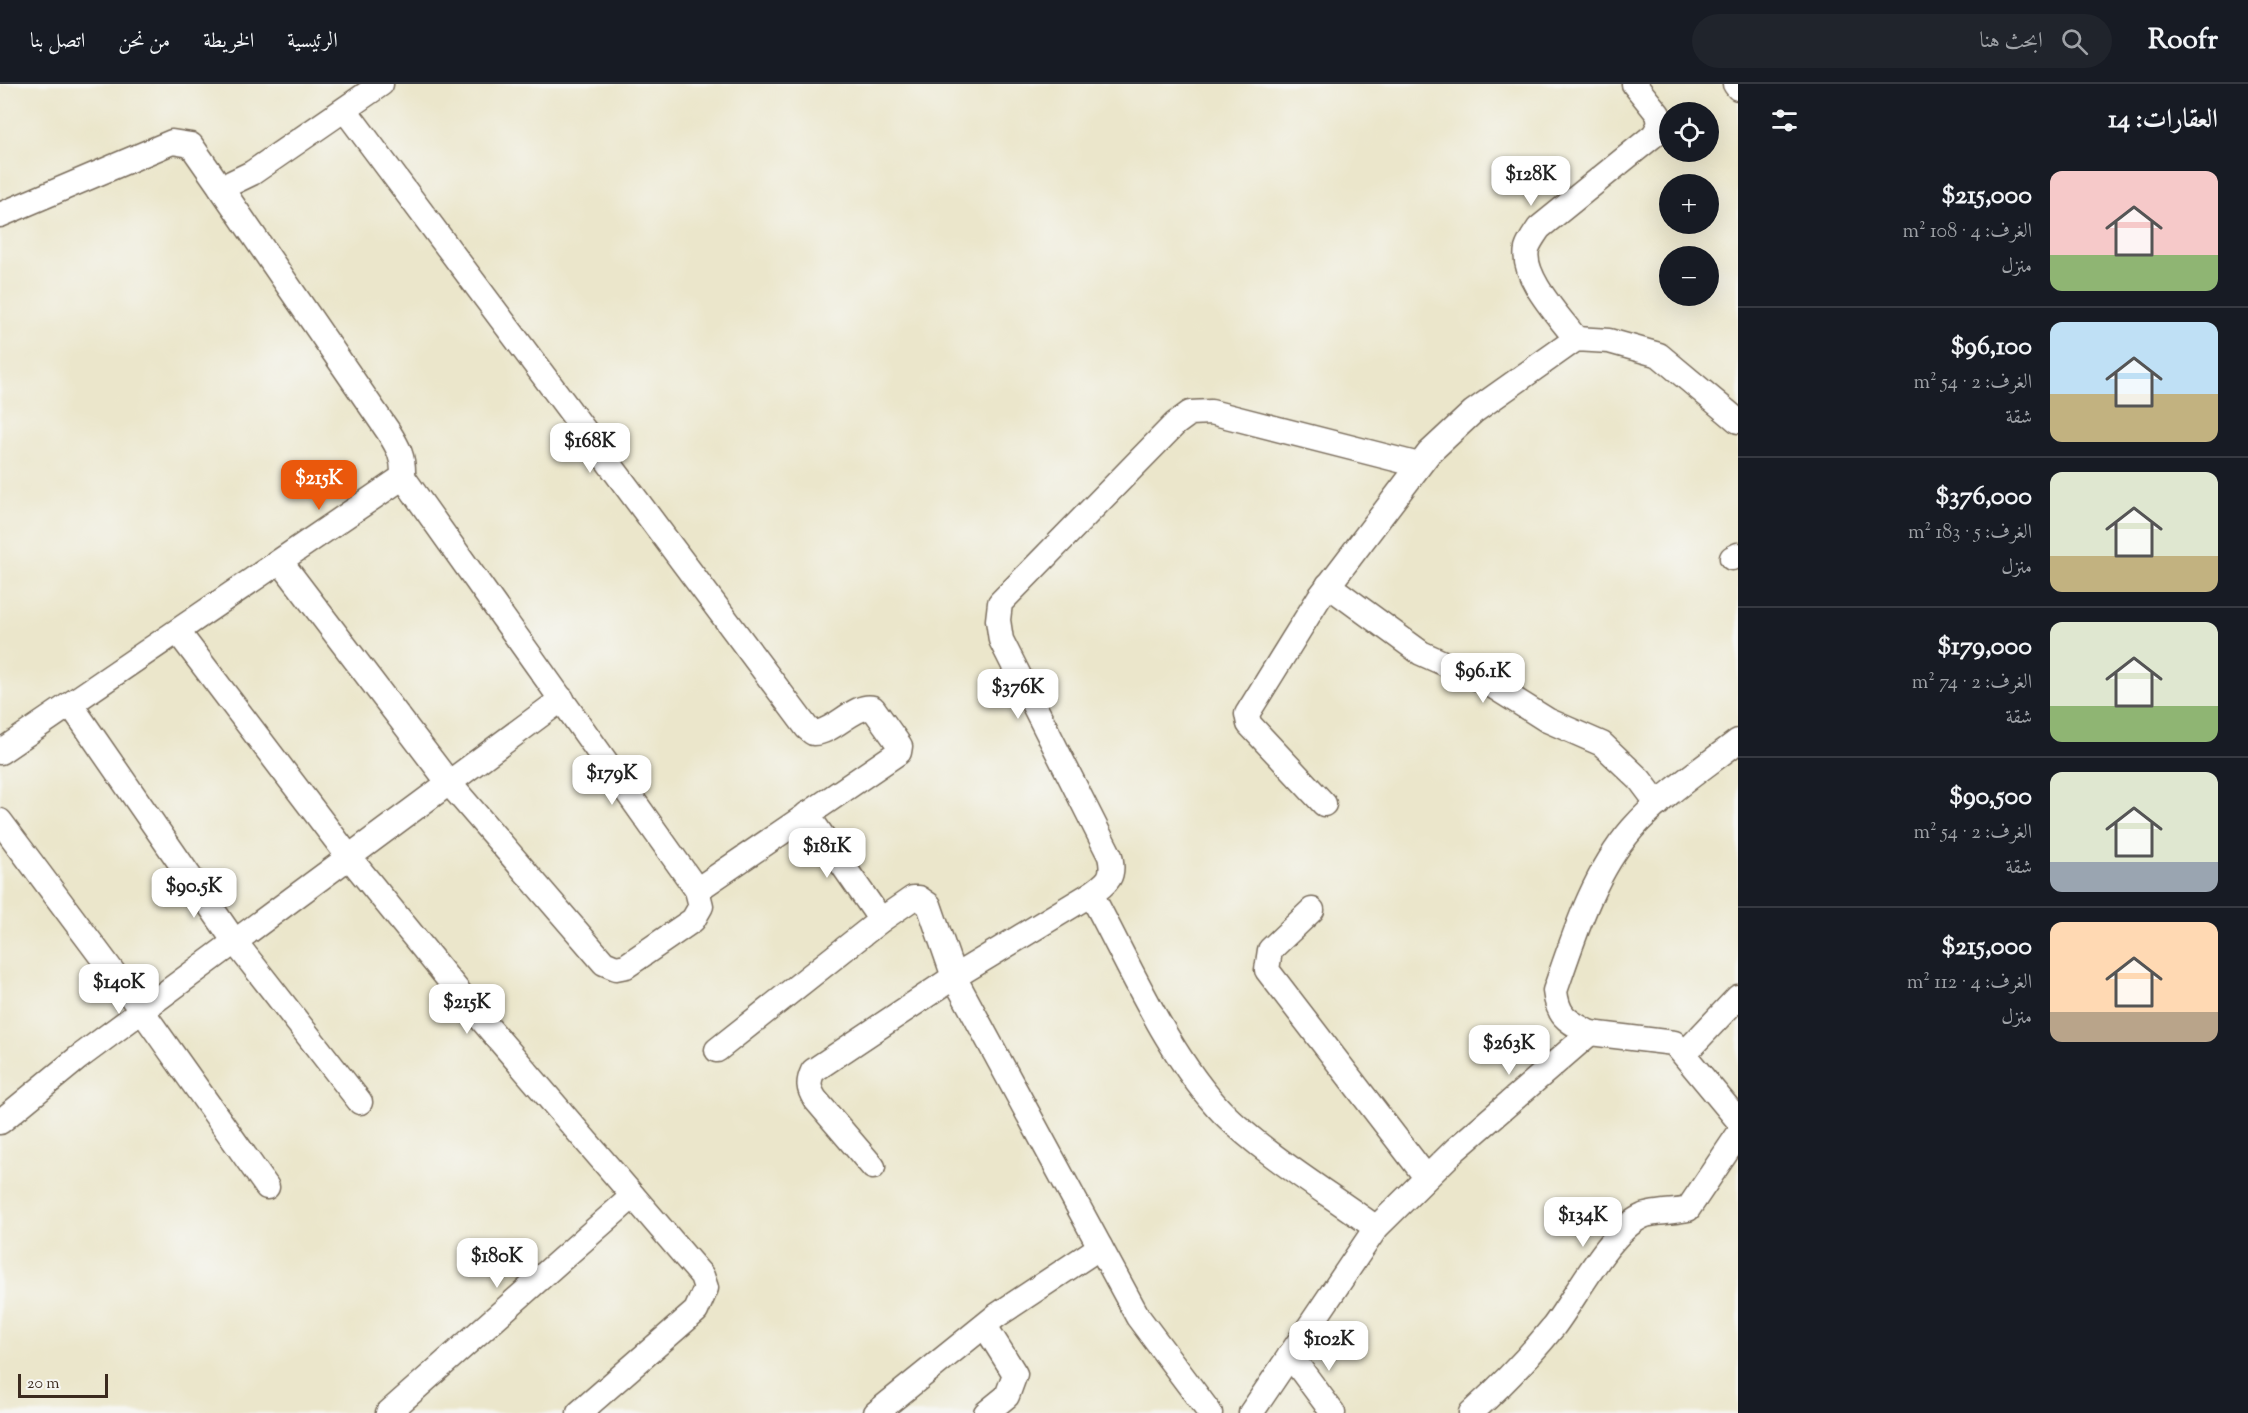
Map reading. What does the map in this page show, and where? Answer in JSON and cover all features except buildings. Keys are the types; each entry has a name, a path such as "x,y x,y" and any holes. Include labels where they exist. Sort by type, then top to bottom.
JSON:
{"street":[{"path":"221,188 252,173 381,84"},
{"path":"1576,339 1529,271 1527,249 1539,228 1654,135 1660,124 1658,114 1634,84"},
{"path":"1735,84 1738,87"},
{"path":"345,110 807,728 813,733 824,732 867,706 875,710 900,746 900,750 895,755 697,890"},
{"path":"0,215 172,142 191,145 392,438 404,462 403,477 697,890 701,906 693,920 626,966 616,968 610,966 449,783 281,562"},
{"path":"1324,804 1249,724 1247,714 1252,702 1328,585 1419,465 1473,412 1576,339 1610,341 1659,355 1738,420"},
{"path":"873,1167 809,1090 809,1081 813,1071 954,977 1091,894 1109,882 1112,875 1110,856 1000,640 998,621 1000,603 1175,423 1190,413 1211,412 1419,465"},
{"path":"0,752 403,477"},
{"path":"1328,585 1421,653 1488,683 1547,720 1602,744 1640,780 1658,804"},
{"path":"178,632 349,857 476,1013 702,1276 706,1288 696,1311 579,1413"},
{"path":"0,1122 142,1011 562,699"},
{"path":"71,705 235,942 360,1102"},
{"path":"1738,741 1658,804 1631,830 1602,872 1555,991 1557,1006 1567,1021 1590,1033 1668,1041 1679,1047 1738,1120"},
{"path":"807,814 881,920"},
{"path":"0,821 142,1011 267,1187"},
{"path":"1091,894 1173,1046 1201,1088 1244,1132 1376,1228"},
{"path":"717,1050 881,920 913,898 924,900 929,905 954,977 1100,1247 1143,1324 1210,1413"},
{"path":"1312,910 1270,950 1267,970 1426,1177"},
{"path":"1684,1054 1738,997"},
{"path":"1250,1412 1376,1228 1426,1177 1590,1033"},
{"path":"1471,1413 1501,1385 1555,1324 1620,1234 1645,1214 1670,1214 1688,1209 1738,1135"},
{"path":"388,1413 633,1196"},
{"path":"876,1413 985,1326 1100,1247"},
{"path":"985,1326 1015,1374 1007,1396 986,1413"},
{"path":"1290,1355 1333,1413"}]}
